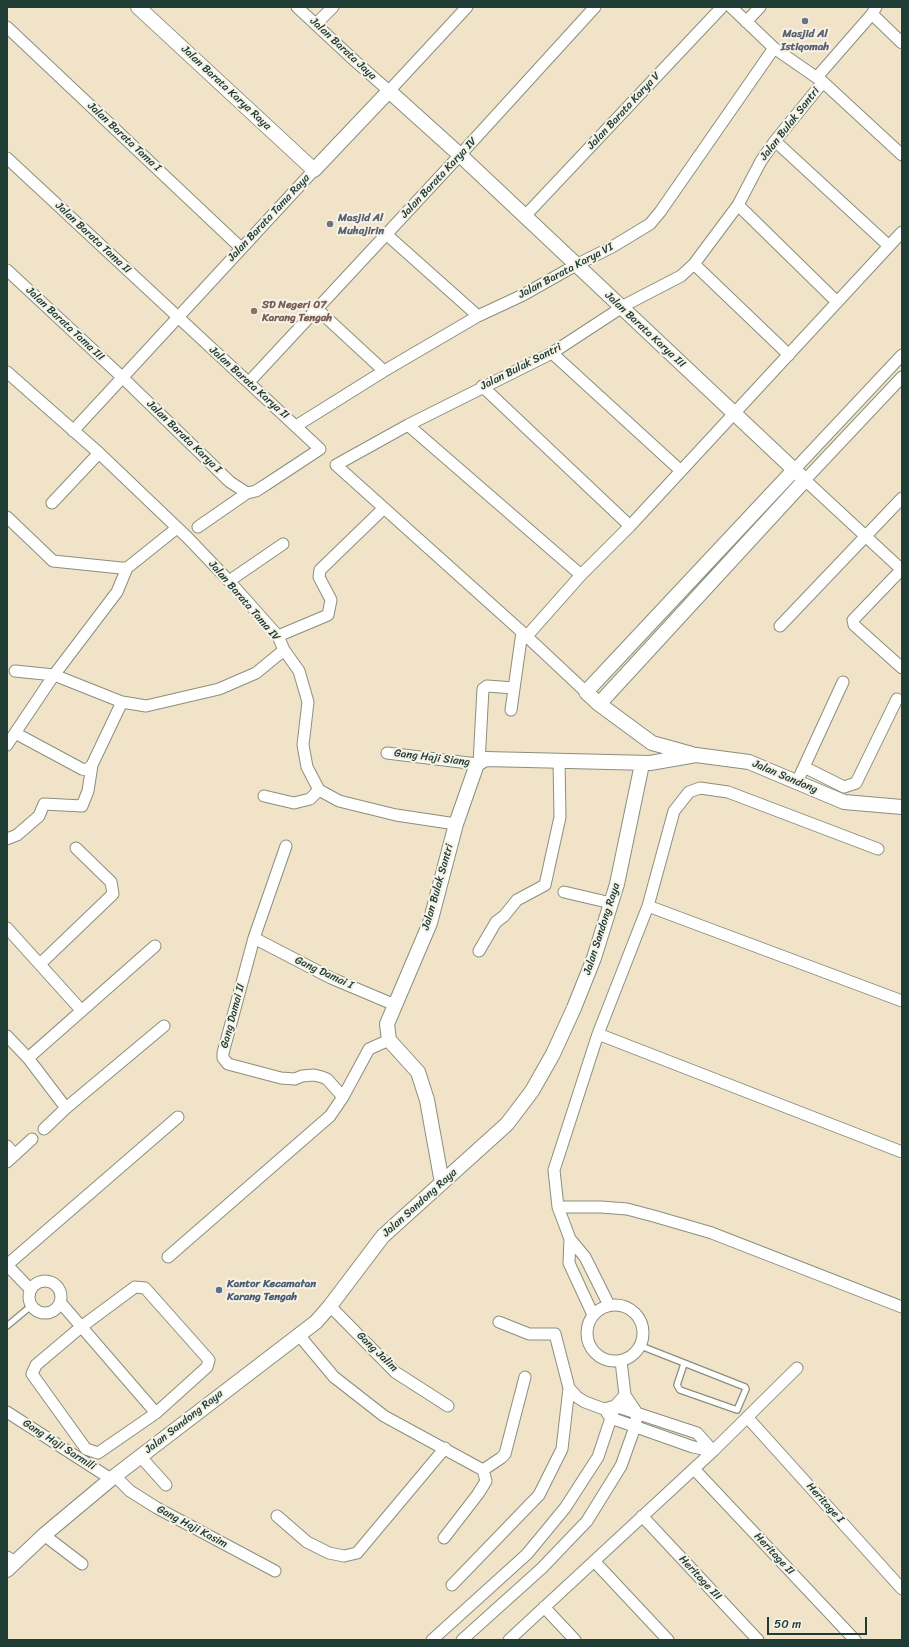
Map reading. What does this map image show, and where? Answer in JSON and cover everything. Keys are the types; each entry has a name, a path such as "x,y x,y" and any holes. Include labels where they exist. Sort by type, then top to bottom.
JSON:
{"street":[{"name":"Jalan Barata Karya Raya","path":"138,7 314,170"},
{"name":"Jalan Barata Jaya","path":"297,7 389,91"},
{"path":"316,24 333,7"},
{"name":"Jalan Barata Tama Raya","path":"73,431 241,248 467,7"},
{"name":"Jalan Barata Karya IV","path":"249,382 595,7"},
{"name":"Jalan Barata Karya V","path":"525,216 722,7"},
{"path":"731,7 774,48 820,79 902,154"},
{"path":"746,22 760,7"},
{"path":"874,10 902,43"},
{"name":"Jalan Bulak Santri","path":"384,508 336,466 408,425 482,386 552,353 621,308 681,276 694,264 738,205 761,161 820,79 874,10"},
{"name":"Jalan Barata Tama I","path":"7,27 241,248"},
{"name":"Jalan Barata Karya VI","path":"296,426 384,371 478,316 523,295 576,264 612,247 650,224 660,212 774,48"},
{"name":"Jalan Barata Karya III","path":"389,91 460,155 621,308 902,570"},
{"path":"775,141 889,246"},
{"name":"Jalan Barata Tama II","path":"7,158 178,318"},
{"path":"738,205 837,302"},
{"path":"511,710 524,635 630,526 902,232"},
{"path":"386,234 478,316"},
{"path":"694,264 789,355"},
{"name":"Jalan Barata Tama III","path":"7,270 123,378"},
{"path":"317,308 384,371"},
{"name":"Jalan Barata Karya II","path":"178,318 320,449 256,491 248,493"},
{"path":"552,353 681,471"},
{"path":"586,692 902,355"},
{"name":"Jalan Barata Tama IV","path":"7,372 99,453 177,528 230,581 278,636 284,650 299,671 308,702 304,745 307,768 319,790"},
{"path":"599,704 902,377"},
{"name":"Jalan Barata Karya I","path":"123,378 230,482 248,493"},
{"path":"482,386 630,526"},
{"path":"408,425 582,576"},
{"path":"52,502 99,453"},
{"path":"198,527 248,493"},
{"path":"780,626 902,498"},
{"path":"278,636 328,615 331,600 319,577 320,570 384,508 599,704 652,743 696,756"},
{"path":"7,518 53,561 127,568"},
{"path":"7,745 54,675 117,592 127,568 177,528"},
{"path":"230,581 283,544"},
{"path":"902,570 854,620 854,625 902,668"},
{"path":"15,671 54,675 122,702 146,706 219,689 256,673 284,650"},
{"path":"797,782 843,682"},
{"path":"478,763 483,689 487,686 514,688"},
{"path":"804,766 844,787 856,784 897,698"},
{"path":"7,839 17,835 38,816 44,804 82,806 88,791 92,765 122,702"},
{"path":"15,734 82,769 87,770 92,765"},
{"name":"Gang Haji Siang","path":"387,753 478,763"},
{"name":"Jalan Sandong","path":"642,764 696,756 749,762 844,802 902,807"},
{"path":"478,763 486,759 559,760 642,764"},
{"path":"479,951 496,922 504,916 517,900 545,885 560,817 559,760"},
{"name":"Jalan Bulak Santri","path":"389,1040 387,1024 430,923 456,824 478,763"},
{"name":"Jalan Sandong Raya","path":"10,1563 113,1477 298,1334 316,1322 330,1306 383,1236 507,1124 535,1085 553,1054 574,1008 594,958 612,903 642,764"},
{"path":"609,1305 585,1257 570,1239 558,1207 554,1170 598,1034 648,906 674,811 689,792 700,788 728,792 878,849"},
{"path":"264,796 294,803 310,799 319,790 339,801 396,815 456,824"},
{"path":"254,938 286,846"},
{"path":"40,964 113,894 111,882 76,848"},
{"path":"564,892 612,903"},
{"path":"648,906 902,1001"},
{"path":"7,928 81,1010"},
{"name":"Gang Damai I","path":"254,938 331,978 395,1005"},
{"name":"Gang Damai II","path":"254,938 223,1053 223,1058 228,1064 282,1078 295,1079 302,1076 322,1077 327,1079 343,1097"},
{"path":"28,1058 155,946"},
{"path":"44,1129 66,1108 164,1026"},
{"path":"598,1034 902,1152"},
{"path":"7,1036 28,1058 66,1108"},
{"path":"168,1257 330,1116 343,1097 369,1049 389,1040 418,1072 427,1100 442,1183"},
{"path":"30,1289 7,1265 178,1116"},
{"path":"7,1146 11,1158 32,1139"},
{"path":"558,1207 600,1206 657,1217 712,1233 902,1307"},
{"path":"570,1239 569,1263 593,1315"},
{"path":"46,1280 55,1284 60,1292 60,1302 55,1309 47,1313 38,1311 32,1306 29,1298 30,1289 37,1282 46,1280"},
{"path":"135,1287 145,1288 209,1360 207,1367 156,1413 98,1453 86,1449 32,1374 36,1365 81,1327 135,1287"},
{"path":"60,1302 156,1413"},
{"path":"609,1305 622,1305 634,1311 642,1321 644,1334 641,1346 633,1356 621,1361 607,1360 595,1353 588,1341 587,1327 593,1315 600,1308 609,1305"},
{"name":"Gang Jalim","path":"330,1306 395,1372 448,1406"},
{"path":"452,1585 539,1495 562,1449 569,1388 555,1334 529,1334 499,1322"},
{"path":"298,1334 334,1377 384,1416 483,1470 486,1481 478,1494 444,1538"},
{"path":"462,1640 542,1568 587,1521 621,1466 635,1426 637,1413 625,1395 621,1361"},
{"path":"509,1640 694,1469 797,1368"},
{"path":"483,1470 505,1454 525,1377"},
{"path":"569,1388 577,1397 585,1402 610,1411 635,1426 693,1448 713,1451"},
{"path":"432,1640 527,1554 565,1508 598,1457 610,1411 625,1395"},
{"path":"610,1411 637,1413 697,1432 713,1451"},
{"name":"Gang Haji Sarmili","path":"7,1412 113,1477"},
{"name":"Heritage I","path":"747,1417 902,1589"},
{"path":"277,1516 308,1542 329,1553 344,1556 357,1553 445,1448"},
{"path":"140,1456 166,1485"},
{"name":"Heritage II","path":"694,1469 855,1640"},
{"name":"Gang Haji Kasim","path":"113,1477 156,1508 275,1572"},
{"name":"Heritage III","path":"642,1516 758,1640"},
{"path":"44,1535 82,1564"},
{"path":"594,1561 668,1640"},
{"path":"544,1608 575,1640"}],"lane":[{"path":"7,1326 32,1306"},
{"path":"641,1346 745,1387 746,1389 737,1410 680,1390 677,1385 684,1364"}],"place":[{"name":"Masjid Al Istiqomah","path":"805,21"},
{"name":"Masjid Al Muhajirin","path":"330,224"},
{"name":"SD Negeri 07 Karang Tengah","path":"254,311"},
{"name":"Kantor Kecamatan Karang Tengah","path":"219,1290"}]}
